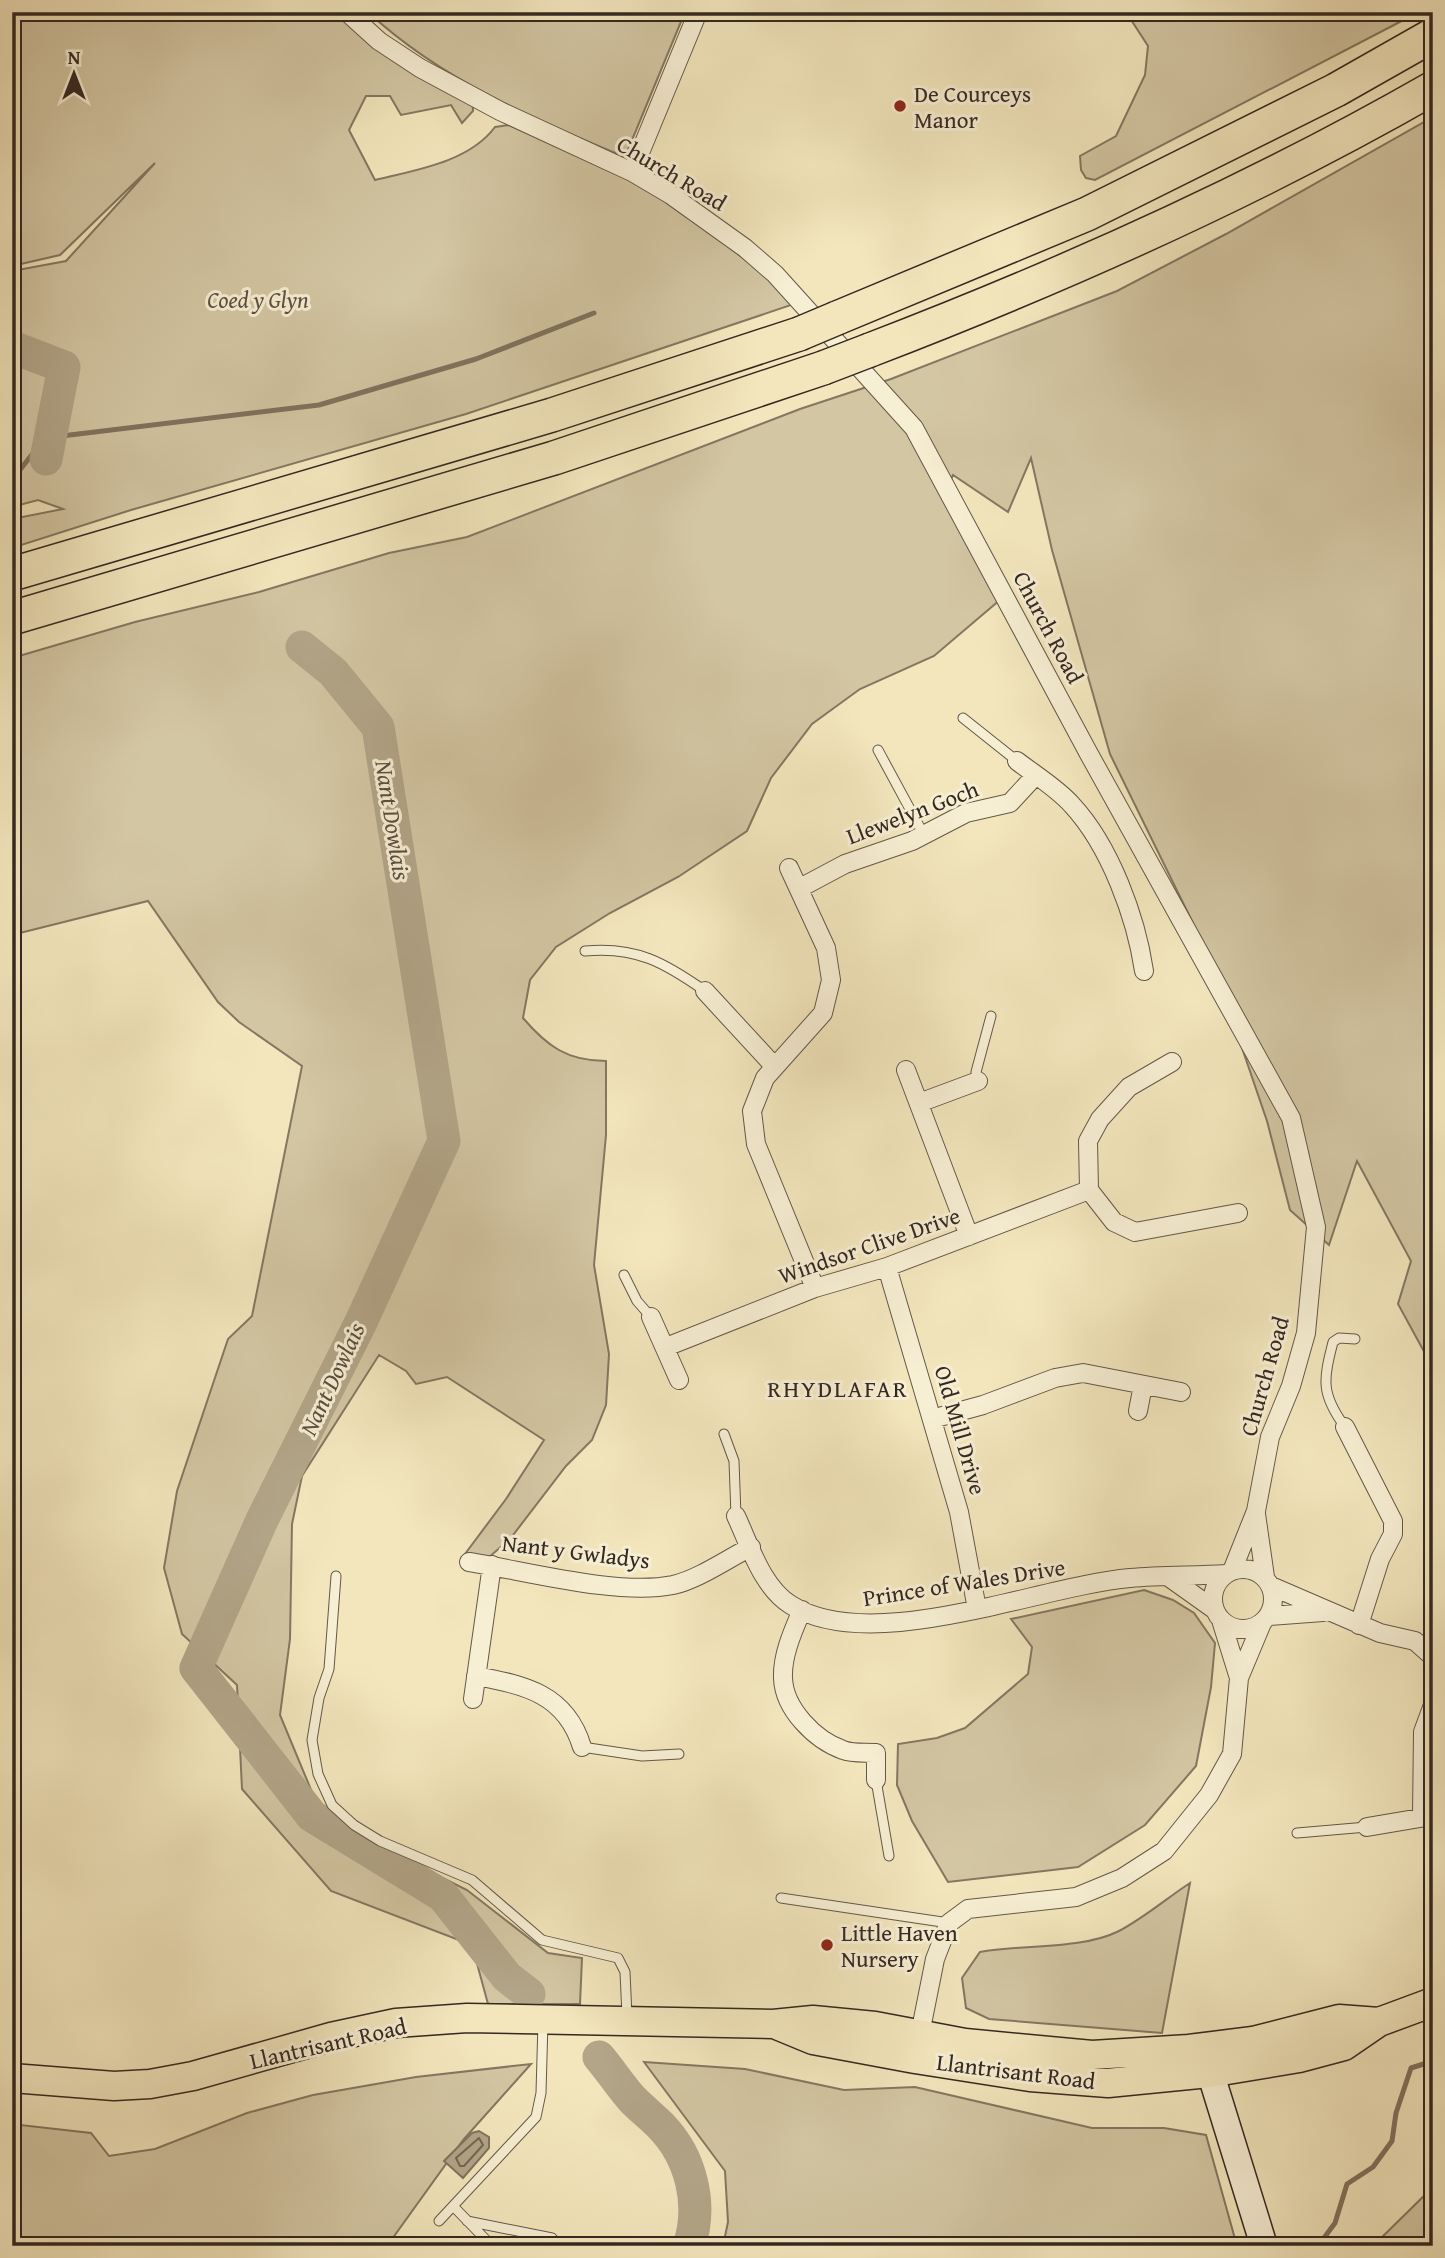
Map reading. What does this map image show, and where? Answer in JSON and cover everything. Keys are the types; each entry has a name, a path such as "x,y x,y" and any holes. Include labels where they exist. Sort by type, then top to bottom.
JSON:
{"highway":[{"path":"12,574 552,415 799,334 1087,214 1336,90 1433,35"},
{"path":"12,618 554,458 823,369 986,306 1132,241 1269,177 1433,88"}],"main road":[{"name":"Llantrisant Road","path":"12,2078 114,2086 150,2084 193,2077 331,2037 396,2024 467,2018 773,2024 813,2020 1030,2077 1108,2083 1206,2060 1299,2058 1344,2046 1379,2022 1433,2002"}],"street":[{"name":"Church Road","path":"347,12 379,41 458,90 632,172 734,240 775,274 914,428 1096,766 1291,1118 1316,1227 1306,1333 1291,1387 1270,1437 1256,1511 1229,1572"},
{"path":"632,172 698,12"},
{"path":"1017,761 1072,805 1100,846 1130,908 1144,971"},
{"name":"Llewelyn Goch","path":"800,888 845,864 924,835 966,813 1010,803 1035,776"},
{"path":"789,868 826,948 831,980 824,1013 765,1079 752,1111 756,1144 815,1288"},
{"path":"705,991 775,1067"},
{"path":"1172,1062 1129,1087 1100,1119 1088,1141 1089,1190 1114,1223 1135,1232 1238,1213"},
{"path":"906,1070 969,1236"},
{"path":"919,1104 978,1081"},
{"name":"Windsor Clive Drive","path":"666,1347 815,1288 887,1268 1089,1190"},
{"name":"Old Mill Drive","path":"887,1268 960,1512 977,1609"},
{"path":"651,1317 679,1380"},
{"path":"932,1419 983,1405 1065,1376 1083,1373 1181,1392"},
{"path":"1138,1411 1143,1385"},
{"path":"1345,1427 1392,1521 1393,1534 1380,1559 1359,1625"},
{"name":"Church Road","path":"1256,1511 1268,1581"},
{"name":"Prince of Wales Drive","path":"736,1516 769,1584 790,1605 828,1622 866,1626 977,1609 1130,1578 1170,1578 1229,1572"},
{"name":"Nant y Gwladys","path":"469,1562 607,1584 651,1587 676,1584 751,1547"},
{"path":"473,1699 492,1565"},
{"path":"1239,1678 1218,1615 1214,1589 1229,1572 1247,1568 1327,1612 1415,1642 1433,1657"},
{"path":"1170,1578 1240,1629 1265,1619 1327,1612"},
{"path":"917,2046 935,1959 948,1923 968,1909 1076,1897 1122,1878 1164,1851 1209,1795 1232,1754 1239,1678 1273,1606 1268,1581"},
{"path":"802,1610 788,1644 783,1679 791,1707 812,1731 844,1751 876,1753 876,1780"},
{"path":"476,1676 543,1693 575,1725 582,1747"},
{"path":"1367,1827 1427,1816 1423,1732 1433,1705"},
{"path":"1206,2060 1264,2246"}],"lane":[{"path":"962,718 1017,761"},
{"path":"878,750 924,835"},
{"path":"585,951 611,948 644,955 705,991"},
{"path":"978,1081 976,1072 991,1016"},
{"path":"624,1275 637,1301 651,1317"},
{"path":"1345,1427 1330,1406 1325,1387 1333,1342 1339,1338 1355,1339"},
{"path":"724,1434 734,1461 736,1516"},
{"path":"336,1576 328,1669 319,1699 312,1740 318,1774 332,1805 354,1825 380,1841 472,1880 542,1940 618,1958 625,1972 627,2022"},
{"path":"582,1747 642,1756 679,1754"},
{"path":"876,1780 888,1856"},
{"path":"1297,1833 1367,1827"},
{"path":"781,1898 948,1923"},
{"path":"439,2221 536,2117 541,2093 543,2020"},
{"path":"453,2206 492,2246"},
{"path":"467,2221 552,2238 558,2246"}],"green space":[{"name":"Coed y Glyn","path":"12,12 359,12 353,15 472,97 473,111 462,123 451,105 401,115 390,96 366,96 349,130 375,180 456,157 484,139 495,127 509,125 632,172 800,302 466,414 131,510 12,548 12,519 63,509 38,500 12,507 12,271 66,261 155,163 60,255 12,266"},
{"path":"368,12 685,12 625,157 523,113 457,78 396,36"},
{"path":"1126,12 1419,12 1095,180 1086,178 1081,170 1080,156 1116,136 1145,75 1148,46"},
{"path":"1433,117 1433,1368 1398,1304 1411,1261 1357,1161 1329,1245 1290,1210 1267,1121 1214,966 1110,754 1052,550 1031,458 1008,512 953,475 943,497 1001,599 934,656 860,689 812,724 771,778 747,831 678,877 610,913 556,947 530,980 523,1018 532,1028 550,1044 569,1055 606,1061 606,1135 594,1265 609,1354 606,1405 592,1440 566,1466 510,1539 480,1565 465,1554 506,1499 544,1440 447,1377 416,1384 406,1371 379,1355 302,1476 292,1524 290,1639 280,1715 319,1809 397,1855 467,1890 548,1953 582,1958 580,2004 488,2004 472,1945 331,1891 242,1789 237,1685 182,1634 164,1568 177,1491 228,1339 252,1316 302,1066 239,1022 218,1002 148,901 12,935 12,658 135,622 259,592 389,553 467,537 800,409 891,379 1117,291 1226,234"},
{"path":"1144,1590 1173,1600 1194,1613 1215,1643 1211,1687 1196,1766 1145,1825 1078,1867 948,1882 912,1821 897,1785 898,1744 937,1738 965,1728 1028,1674 1032,1647 1011,1619"},
{"path":"1190,1883 1162,2033 989,2019 966,2008 962,1978 980,1952 1070,1944 1104,1937 1137,1920"},
{"path":"644,2062 745,2069 844,2090 915,2087 1092,2128 1164,2128 1206,2135 1237,2246 723,2246 728,2222 725,2171"},
{"path":"531,2064 464,2139 387,2246 12,2246 12,2124 91,2133 109,2156 155,2149 247,2113 313,2095 416,2077"},
{"path":"1433,2187 1433,2246 1373,2246"}],"water":[{"path":"479,2131 489,2137 489,2148 463,2178 444,2161 472,2133"}],"waterway":[{"path":"12,480 45,438 319,405 476,359 594,313"},
{"path":"12,347 64,367 46,459"},
{"name":"Nant Dowlais","path":"302,647 333,672 378,727 444,1141 361,1322 262,1520 196,1668 312,1816 443,1896 507,1977 529,1994"},
{"name":"Nant Dowlais","path":"599,2057 633,2100 661,2126 680,2152 692,2182 694,2198 695,2214 689,2246"},
{"path":"1318,2246 1335,2223 1347,2184 1373,2167 1392,2141 1396,2113 1411,2068 1433,2061"}],"place":[{"name":"De Courceys Manor","path":"900,106"},
{"name":"Little Haven Nursery","path":"827,1945"}],"district":[{"name":"RHYDLAFAR","path":"838,1388"}]}
